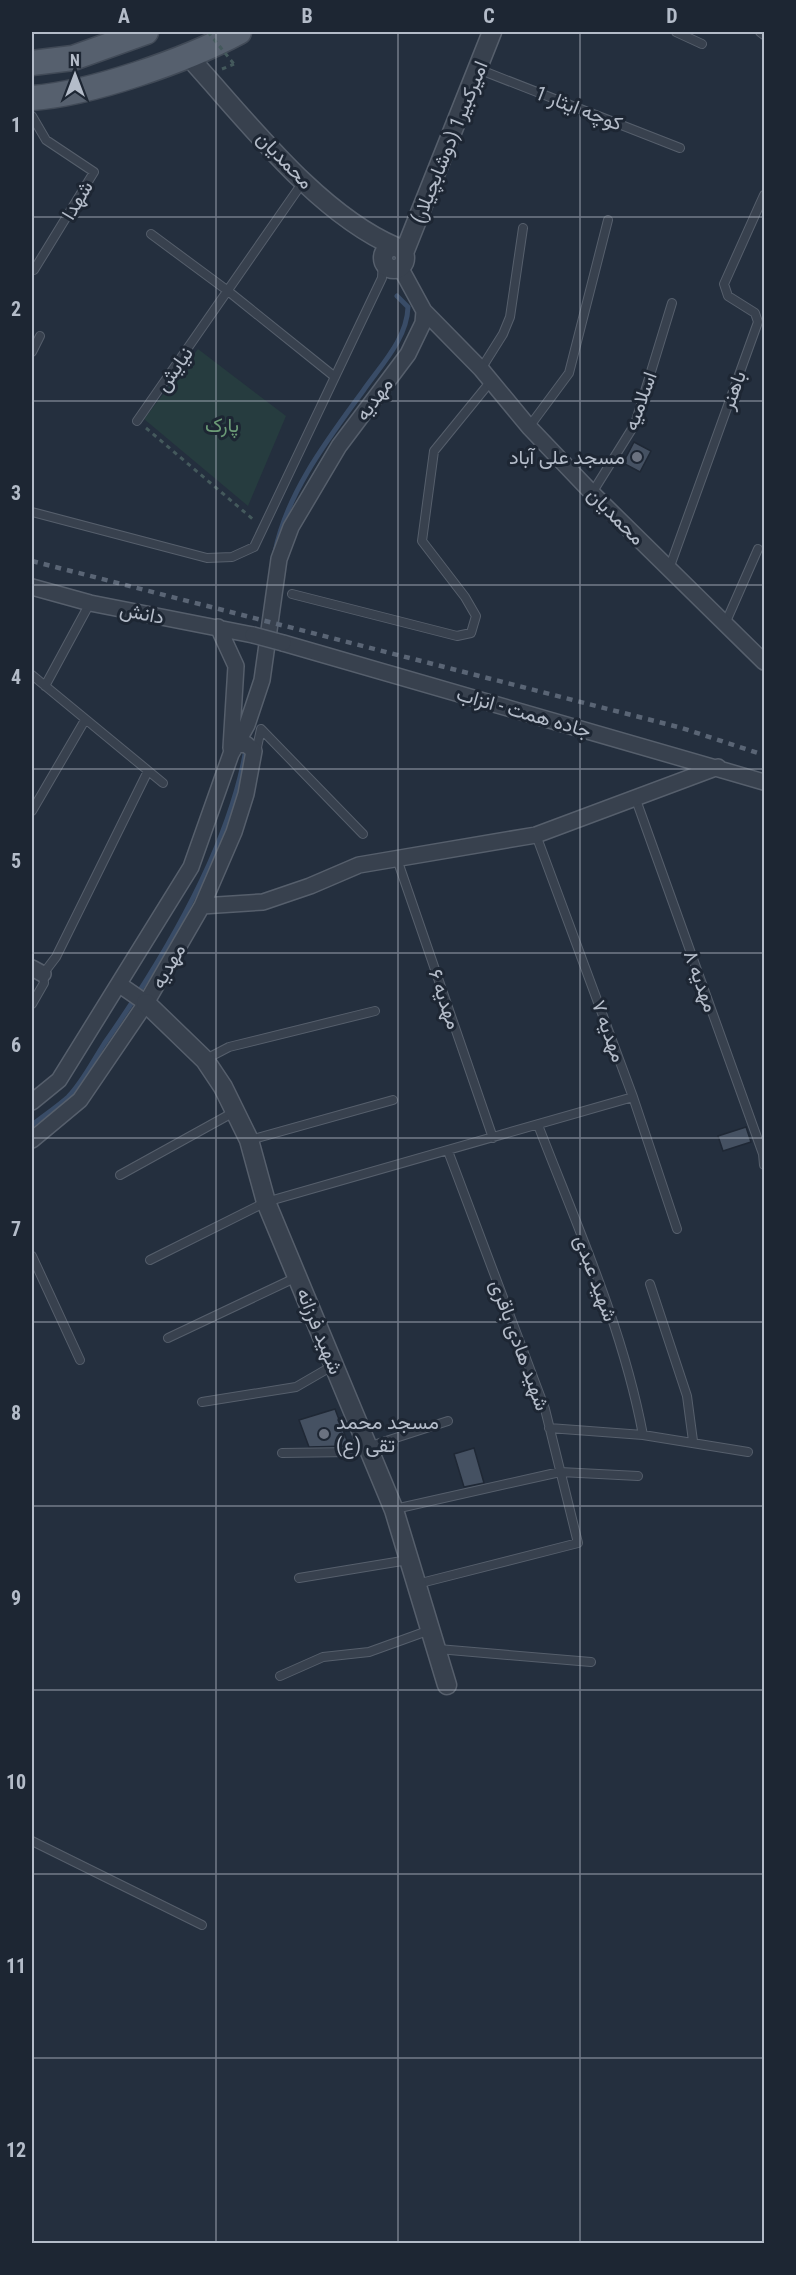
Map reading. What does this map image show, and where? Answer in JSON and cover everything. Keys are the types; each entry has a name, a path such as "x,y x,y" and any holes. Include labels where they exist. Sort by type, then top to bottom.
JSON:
{"main road":[{"path":"32,63 73,58 146,32"},
{"path":"32,99 61,96 187,55 239,32"}],"street":[{"name":"امیرکبیر1 (دوشابچیلار)","path":"396,257 492,32"},
{"name":"محمدیان","path":"187,55 303,182 368,238 396,257"},
{"path":"396,257 424,311"},
{"name":"محمدیان","path":"424,311 486,375 529,427 592,493 765,662"},
{"name":"مهدیه","path":"233,749 247,725 262,680 279,559 291,527 339,446 408,354 423,323 424,311"},
{"name":"دانش","path":"32,587 90,603 253,634"},
{"path":"32,1102 59,1080 120,985 191,867 233,749 236,666 218,627"},
{"name":"جاده همت - انزاب","path":"253,634 718,767 763,785"},
{"path":"233,749 250,747 254,751 254,759"},
{"name":"مهدیه","path":"32,1140 80,1101 146,1003 202,906 234,832 254,759"},
{"path":"202,906 263,902 310,886 359,865 536,835 718,767"},
{"path":"120,985 146,1003"},
{"name":"شهید فرزانه","path":"146,1003 205,1060 249,1140 266,1202 394,1510 432,1629 447,1685"}],"lane":[{"path":"676,32 702,44"},
{"path":"760,32 765,34"},
{"name":"کوچه ایثار 1","path":"478,69 680,148"},
{"name":"شهدا","path":"32,116 46,140 94,172 34,270"},
{"name":"نیایش","path":"137,421 303,182"},
{"name":"باهنر","path":"669,569 758,322 755,313 729,296 724,284 765,195"},
{"path":"529,427 569,373 608,220"},
{"path":"292,594 457,636 471,633 476,616 465,597 422,541 434,451 486,375 510,317 524,228"},
{"path":"151,234 228,291 335,377"},
{"path":"32,512 207,558 232,557 254,547 382,278 396,257"},
{"name":"اسلاميه","path":"592,493 635,424 672,303"},
{"path":"32,352 40,336"},
{"path":"724,624 758,549"},
{"path":"45,686 90,603"},
{"path":"32,675 163,783"},
{"path":"32,811 85,720"},
{"path":"254,759 261,729 363,834"},
{"path":"32,1004 44,983 37,971 56,957 148,771"},
{"name":"مهدیه ۸","path":"635,797 765,1165"},
{"name":"مهدیه ۷","path":"536,835 633,1097 677,1229"},
{"name":"مهدیه ۶","path":"397,859 493,1138"},
{"path":"205,1060 229,1047 375,1011"},
{"path":"150,1260 266,1202 633,1097"},
{"path":"249,1140 393,1100"},
{"path":"120,1175 235,1111"},
{"name":"شهید عبدی","path":"538,1125 608,1309 636,1396 643,1435"},
{"name":"شهید هادی باقری","path":"417,1584 578,1543 545,1409 448,1151"},
{"path":"32,1256 80,1360"},
{"path":"168,1338 298,1276"},
{"path":"651,1284 687,1396 693,1441"},
{"path":"202,1402 296,1387 334,1365"},
{"path":"282,1453 352,1452 448,1421"},
{"path":"549,1428 693,1441 748,1452"},
{"path":"394,1510 560,1472 638,1476"},
{"path":"299,1578 410,1560"},
{"path":"279,1676 323,1657 369,1652 432,1629"},
{"path":"438,1649 591,1662"},
{"path":"32,1841 202,1925"}],"path":[{"path":"208,32 234,64 222,69"},
{"path":"137,421 262,527"}],"green space":[{"name":"پارک","path":"198,349 286,416 248,506 144,419"}],"building":[{"name":"مسجد علی آباد","path":"634,442 651,451 640,472 623,463"},
{"path":"746,1127 751,1142 723,1151 718,1136"},
{"name":"مسجد محمد تقی (ع)","path":"335,1409 349,1446 309,1447 299,1420"},
{"path":"474,1448 484,1483 464,1487 454,1454"}],"waterway":[{"path":"275,552 289,508 310,467 398,341 407,319 408,307 397,296"},
{"path":"32,1125 64,1101 78,1085 170,941 209,864 225,826 246,749"}],"railway":[{"path":"32,561 682,728 764,755"}],"place":[{"name":"مسجد علی آباد","path":"637,457"},
{"name":"مسجد محمد تقی (ع)","path":"324,1434"}]}
